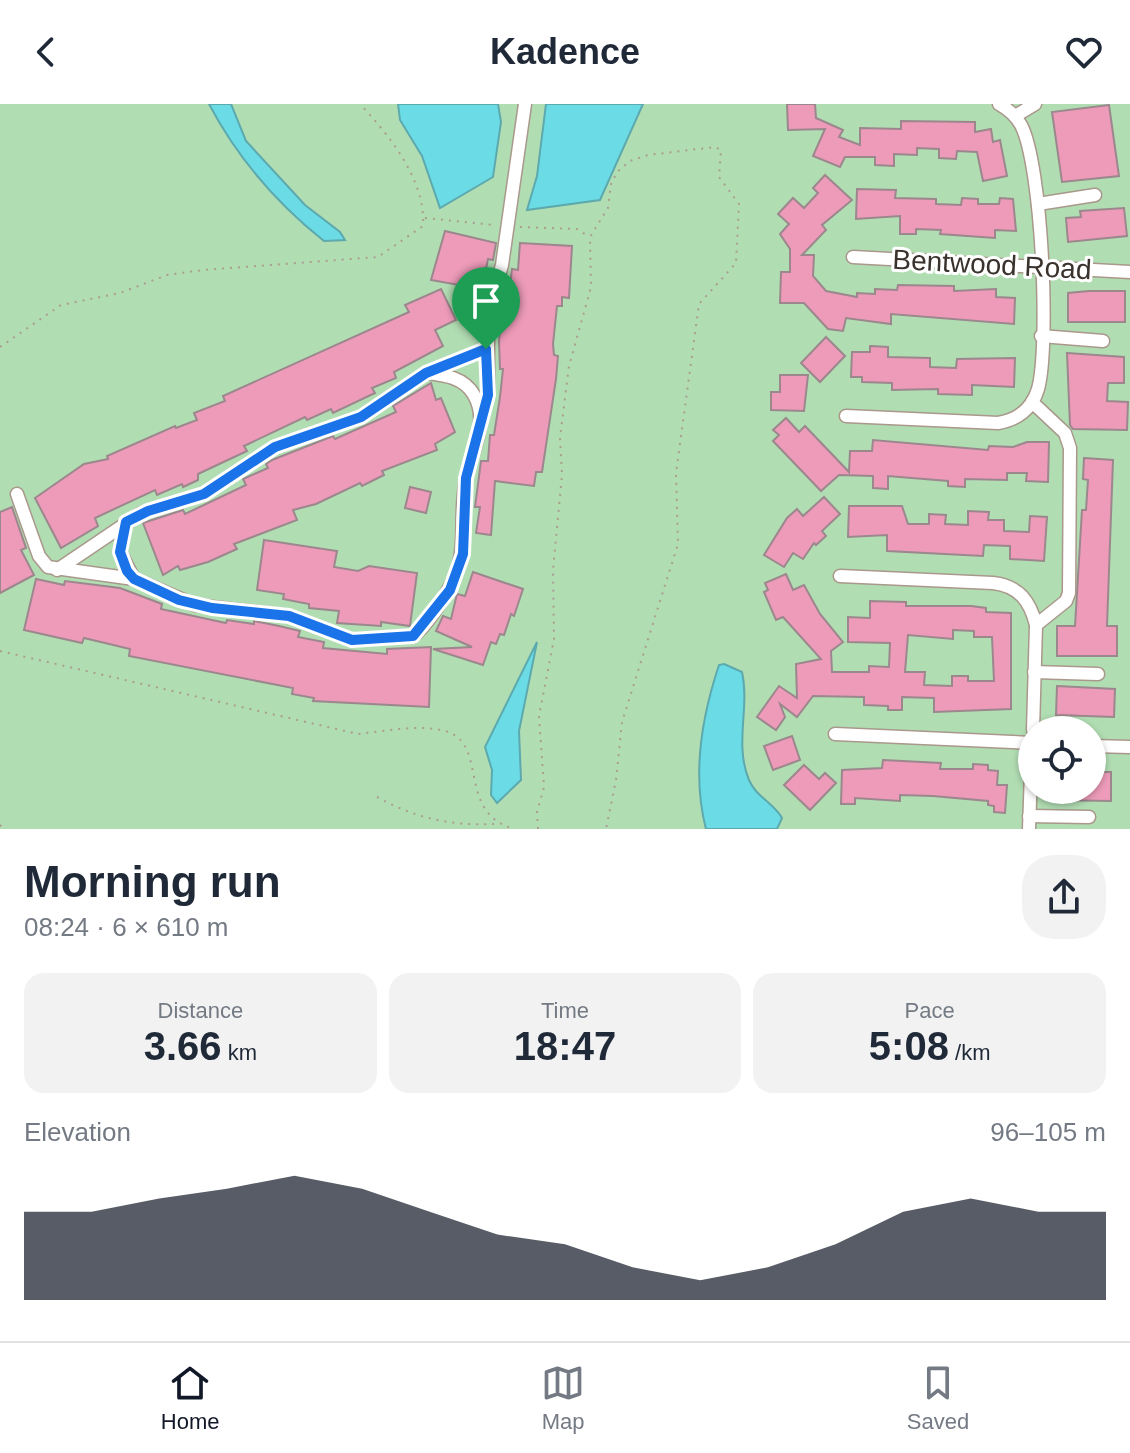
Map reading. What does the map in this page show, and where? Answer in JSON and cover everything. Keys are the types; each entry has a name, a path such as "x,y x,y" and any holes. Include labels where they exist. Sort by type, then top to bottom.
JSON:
{"street":[{"path":"17,494 39,556 48,567 110,573 134,579 195,605 280,614 352,640 413,636 450,590 459,571 465,537 466,478 488,395 488,312 502,265 525,104"},
{"path":"846,416 998,423 1021,415 1032,402 1039,380 1041,336 1042,267 1038,204 1024,132 1015,116 999,104"},
{"path":"1015,116 1035,104"},
{"path":"1038,204 1095,195"},
{"name":"Bentwood Road","path":"853,257 1130,272"},
{"path":"1041,336 1103,341"},
{"path":"57,570 126,522 219,487 290,440 361,417 426,373 486,349"},
{"path":"426,373 455,378 468,387 478,405 480,419"},
{"path":"1032,402 1069,440 1069,593 1066,601 1036,625"},
{"path":"126,522 120,552 134,579"},
{"path":"840,576 1001,584 1016,590 1028,602 1036,625 1033,716"},
{"path":"1034,672 1098,674"},
{"path":"835,734 1018,743"},
{"path":"1106,746 1130,747"},
{"path":"1029,822 1089,817"}],"path":[{"path":"0,347 61,305 120,293 167,275 255,264 378,257 408,239 423,226 415,187 393,138 360,104"},
{"path":"538,829 537,812 544,787 539,716 554,639 553,570 562,475 560,438 569,366 591,287 590,237 608,208 611,184 617,172 630,161 648,155 715,147 721,150 722,157 719,177 739,204 736,263 699,304 676,473 678,544 622,722 616,780 606,829"},
{"path":"0,651 358,734 408,729 447,731 466,748 479,803 495,824"},
{"path":"377,797 407,814 451,824 495,824 514,829"},
{"path":"0,825 4,829"}],"green space":[{"path":"0,104 1130,104 1130,829 0,829"}],"water":[{"path":"209,104 231,104 246,141 305,205 340,232 345,240 324,241 289,211 245,161"},
{"path":"398,104 498,104 501,122 493,177 440,208 422,156 400,120"},
{"path":"546,104 643,104 600,200 527,210 537,176"},
{"path":"537,642 519,731 521,780 497,803 491,795 492,770 485,747"},
{"path":"724,664 742,672 745,766 752,786 782,818 777,829 706,829 700,788 701,746 713,685 719,665"}],"building":[{"path":"787,104 815,104 816,118 843,130 839,137 860,145 860,128 901,129 901,121 975,122 975,132 991,129 993,142 1000,140 1007,176 983,181 977,152 957,151 956,159 939,158 939,149 917,148 917,155 894,154 894,166 875,165 875,157 845,157 840,167 813,156 825,129 788,130"},
{"path":"1109,105 1119,176 1062,182 1052,112"},
{"path":"825,175 852,200 822,225 826,230 802,255 814,255 813,276 826,291 857,297 857,293 875,294 875,289 897,290 898,285 954,286 954,291 996,289 996,297 1015,298 1014,324 891,314 891,324 846,318 843,331 828,329 804,303 780,303 781,272 790,272 790,249 780,234 789,224 778,214 793,198 804,208 818,193 813,188"},
{"path":"857,189 896,190 895,198 936,199 936,204 961,205 962,198 978,199 978,204 999,204 1000,198 1013,199 1016,231 995,230 995,238 940,234 941,230 916,229 916,234 900,234 900,216 856,219"},
{"path":"1124,208 1127,236 1068,242 1066,218 1081,217 1080,211"},
{"path":"445,231 496,243 493,260 488,259 482,289 431,280"},
{"path":"520,243 572,246 569,298 562,297 562,306 557,306 553,344 554,355 558,356 556,379 542,472 536,472 534,486 495,481 491,535 476,533 480,507 475,507 481,461 488,461 490,435 494,435 500,397 503,369 500,369 499,341 503,295 509,295 512,269 518,270"},
{"path":"441,289 456,320 435,330 443,346 394,372 396,378 372,388 375,393 333,413 331,409 307,420 305,417 244,446 247,451 198,474 198,480 183,487 182,484 157,495 155,490 95,518 98,526 61,548 35,498 84,464 108,459 107,456 175,426 197,420 194,413 225,401 223,396 409,312 405,305"},
{"path":"1125,291 1125,322 1068,322 1068,293"},
{"path":"826,337 845,356 820,382 801,363"},
{"path":"870,346 888,347 888,357 930,358 930,367 956,368 957,359 1015,358 1014,387 972,385 972,395 938,394 938,389 892,390 892,383 862,382 862,377 851,377 852,352 870,352"},
{"path":"1067,353 1124,357 1124,383 1108,383 1107,401 1128,402 1127,430 1073,429 1070,425"},
{"path":"780,375 808,375 804,411 771,410 771,392 780,392"},
{"path":"431,383 436,400 441,398 455,432 435,444 437,450 382,471 384,475 362,486 360,483 316,504 293,510 297,520 234,544 237,549 208,562 180,570 178,566 163,575 143,523 183,510 185,514 246,485 243,479 268,468 266,464 272,460 333,436 335,439 396,412 393,406"},
{"path":"786,418 799,432 805,426 849,472 850,451 872,451 873,440 988,450 989,446 1013,447 1027,442 1049,442 1048,482 1026,481 1027,473 1007,473 1007,480 965,479 965,487 948,486 948,481 888,476 888,489 873,488 873,476 839,475 821,491 773,441 779,435 773,430"},
{"path":"1084,458 1113,460 1107,626 1117,626 1117,656 1057,656 1057,626 1075,626 1082,510 1086,510 1088,480 1083,479"},
{"path":"410,487 431,492 426,513 405,508"},
{"path":"824,497 840,514 822,531 826,536 816,545 814,543 803,559 793,553 784,567 764,555 787,518 797,509 803,516"},
{"path":"849,506 902,506 908,524 929,524 929,514 946,515 945,524 968,525 968,511 989,512 988,520 1004,520 1004,531 1029,532 1030,516 1047,517 1044,561 1010,559 1010,546 984,545 983,556 887,551 887,535 848,537"},
{"path":"12,507 26,548 21,550 34,575 0,593 0,512"},
{"path":"264,540 337,551 334,567 358,571 369,566 417,573 410,626 381,622 381,626 337,623 339,611 309,608 309,604 283,599 284,594 257,590"},
{"path":"473,572 523,589 504,635 500,634 496,644 491,642 483,665 433,649 472,647 436,631 443,616 451,619 457,594 465,596"},
{"path":"786,574 793,590 804,585 820,614 843,642 831,651 832,672 869,672 869,666 889,667 890,643 848,642 848,617 870,618 870,601 906,602 906,606 971,606 986,608 986,612 1011,613 1011,709 934,712 934,698 902,697 902,710 888,710 888,706 864,705 864,697 813,696 797,717 780,704 785,717 776,730 757,717 779,686 797,698 796,664 821,659 783,617 776,620 764,592 768,590 765,583","holes":["953,630 974,631 974,637 992,637 994,681 968,681 968,676 952,676 952,686 924,685 925,672 905,672 908,635 953,639"]},
{"path":"36,579 64,585 65,581 120,588 162,604 161,609 226,623 227,620 254,624 254,621 300,631 298,637 324,642 323,648 387,654 387,649 431,647 429,707 313,701 314,698 292,694 293,688 129,656 130,649 84,638 82,643 24,630"},
{"path":"1057,686 1115,689 1114,717 1056,715"},
{"path":"792,736 800,760 773,770 764,746"},
{"path":"883,760 941,763 940,769 973,769 973,764 988,765 988,770 998,771 997,785 1007,785 1005,813 994,812 994,806 988,805 988,801 933,796 900,795 900,801 855,798 855,804 841,804 842,770 882,768"},
{"path":"804,765 819,779 825,773 836,783 810,810 784,785"},
{"path":"1106,772 1111,772 1111,801 1106,801"}],"route":[{"path":"486,349 488,395 466,478 465,537 459,571 450,590 413,636 352,640 272,612 195,605 143,584 127,571 120,552 126,522 140,514 219,487 275,447 361,417 426,373 486,349"}]}
